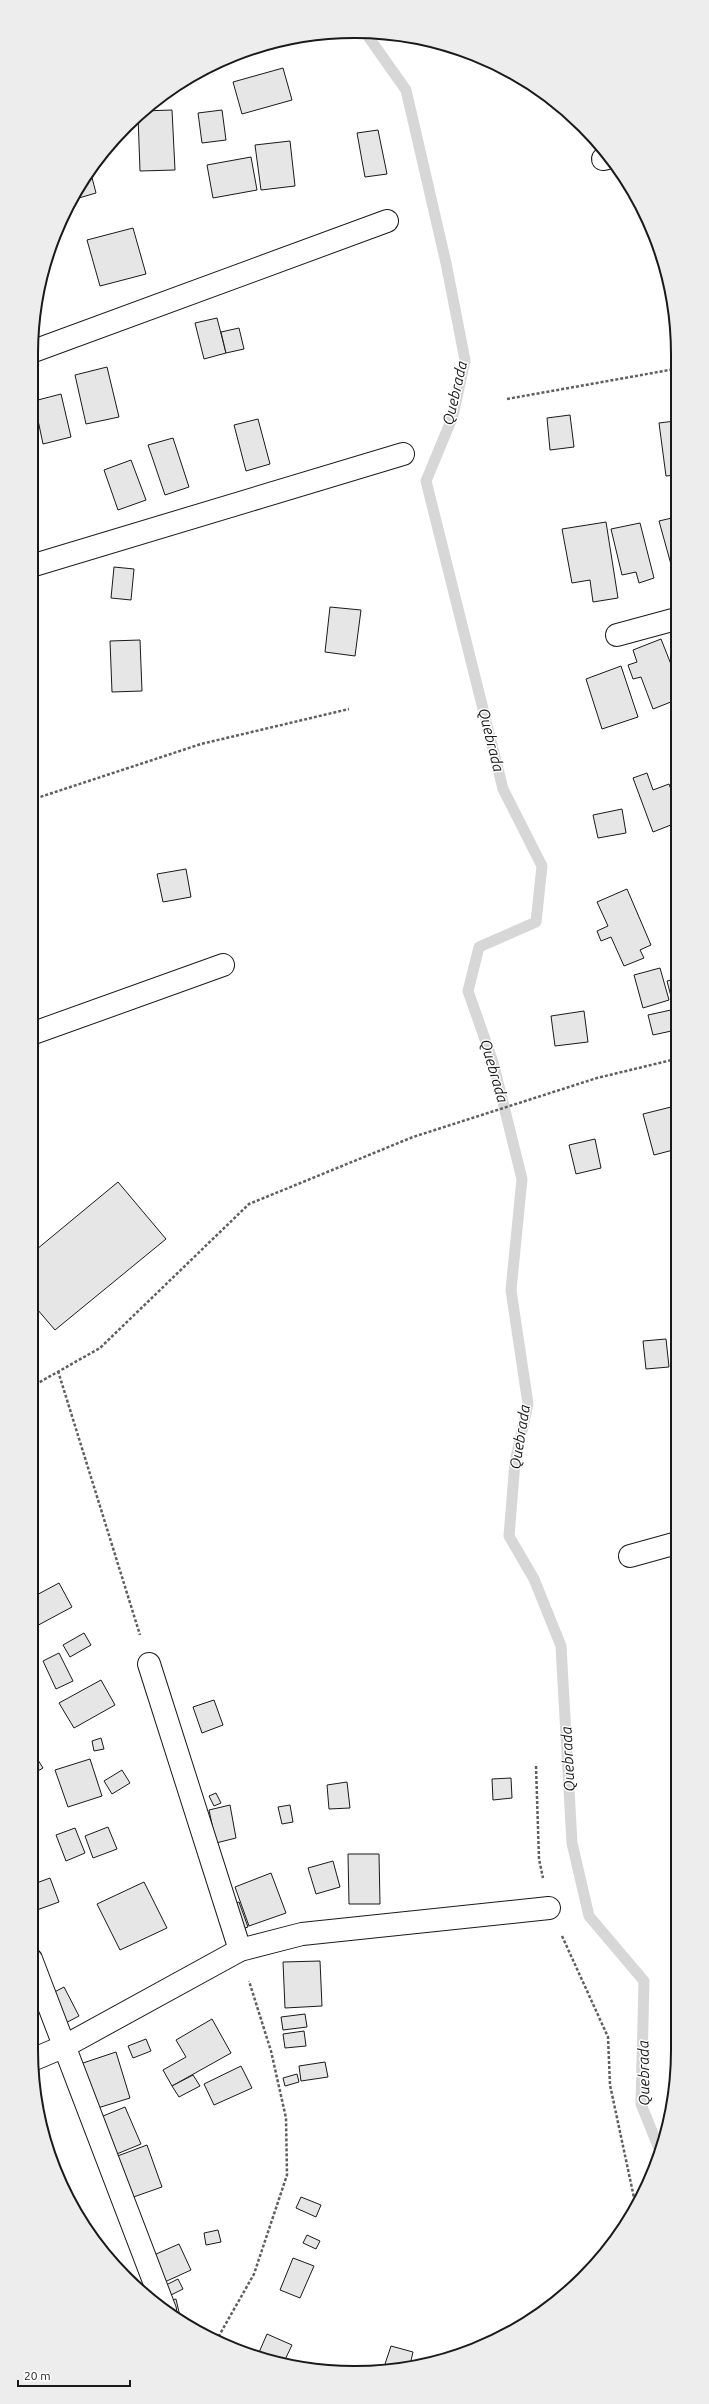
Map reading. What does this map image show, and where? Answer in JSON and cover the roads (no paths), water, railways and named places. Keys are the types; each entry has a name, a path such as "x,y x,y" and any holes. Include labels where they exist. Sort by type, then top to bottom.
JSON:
{"street":[{"path":"38,349 387,221"},
{"path":"38,564 403,454"},
{"path":"617,635 671,620"},
{"path":"38,1032 223,966"},
{"path":"630,1556 671,1545"},
{"path":"149,1664 240,1950"},
{"path":"38,2057 65,2046 240,1950 302,1934 549,1908"},
{"path":"38,1976 160,2299"}],"waterway":[{"name":"Quebrada","path":"370,39 406,90 446,263 465,360 453,416 426,481 503,789 542,866 536,922 479,947 468,991 493,1062 522,1179 511,1290 528,1404 515,1462 509,1536 534,1579 561,1646 572,1843 589,1916 644,1981 641,2104 657,2142"}]}
